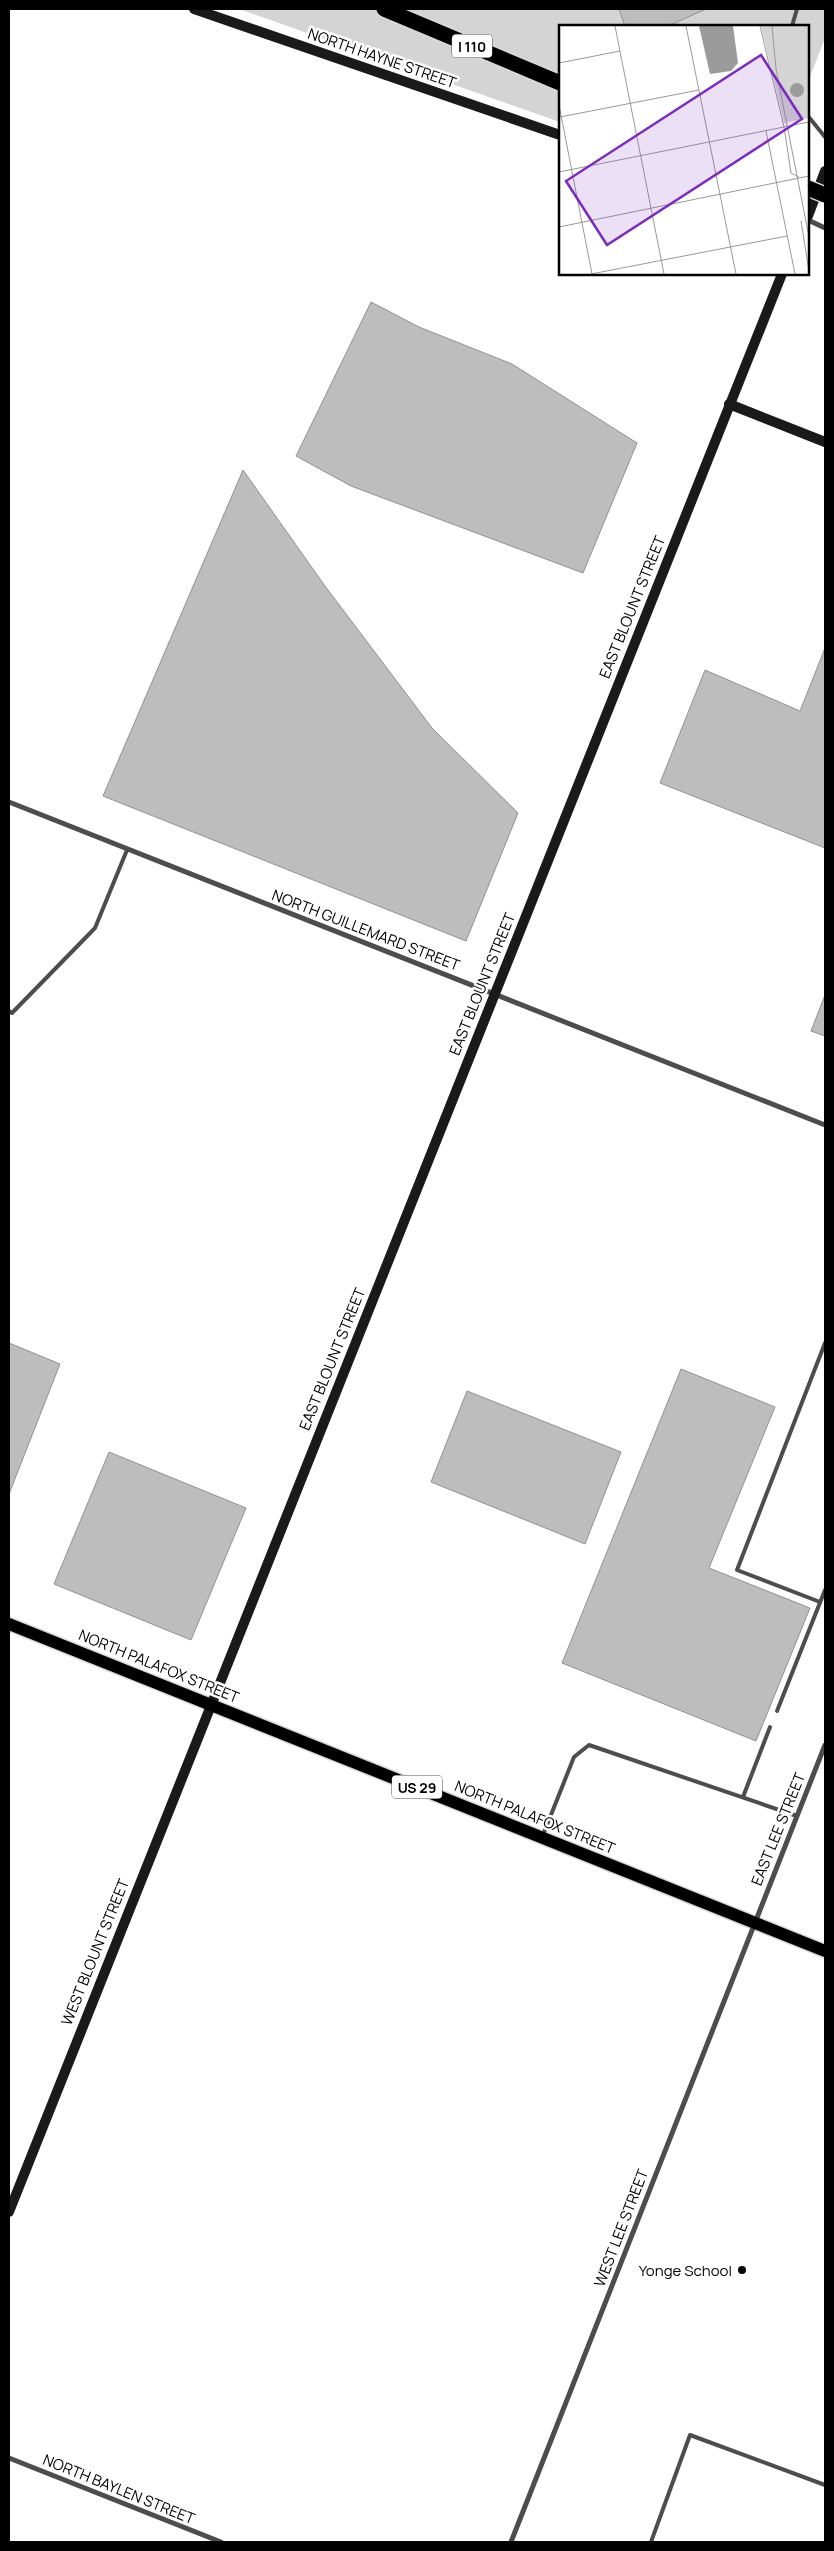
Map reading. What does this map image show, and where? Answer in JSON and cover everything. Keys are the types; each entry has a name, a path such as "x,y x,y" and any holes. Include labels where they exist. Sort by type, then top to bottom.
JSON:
{"highway":[{"name":"I 110","path":"384,9 559,83"},
{"path":"809,188 825,195"}],"main road":[{"name":"NORTH PALAFOX STREET","path":"9,1624 825,1951"}],"street":[{"name":"NORTH HAYNE STREET","path":"194,9 559,135"},
{"path":"809,213 825,171"},
{"path":"809,220 825,228"},
{"name":"EAST BLOUNT STREET","path":"210,1704 782,275"},
{"path":"729,404 825,442"},
{"name":"NORTH GUILLEMARD STREET","path":"9,802 825,1125"},
{"name":"WEST BLOUNT STREET","path":"9,2212 210,1704"},
{"name":"EAST LEE STREET","path":"754,1922 825,1745"},
{"name":"WEST LEE STREET","path":"511,2542 754,1922"},
{"name":"NORTH BAYLEN STREET","path":"9,2458 221,2542"}],"lane":[{"path":"792,25 797,9"},
{"path":"809,117 825,137"},
{"path":"9,1011 12,1012 95,928 127,850"},
{"path":"820,1602 737,1570 825,1343"},
{"path":"777,1711 825,1590"},
{"path":"743,1797 770,1727"},
{"path":"542,1837 574,1757 590,1745 797,1816"},
{"path":"651,2542 690,2435 825,2485"}],"shaded area":[{"path":"239,9 825,9 825,38 809,79 809,25 559,25 559,122"}],"building":[{"path":"619,9 706,9 670,25 625,25"},
{"path":"371,302 419,327 512,364 637,443 583,573 351,486 296,456"},
{"path":"243,470 325,586 432,728 518,813 466,941 103,796"},
{"path":"825,648 825,848 660,783 705,670 800,711"},
{"path":"825,995 825,1036 811,1031"},
{"path":"9,1343 60,1364 9,1494"},
{"path":"681,1369 775,1407 709,1568 810,1608 756,1741 562,1663"},
{"path":"467,1391 621,1452 585,1544 431,1482"},
{"path":"109,1452 246,1508 191,1640 54,1584"}],"place":[{"name":"Yonge School","path":"742,2270"}]}
